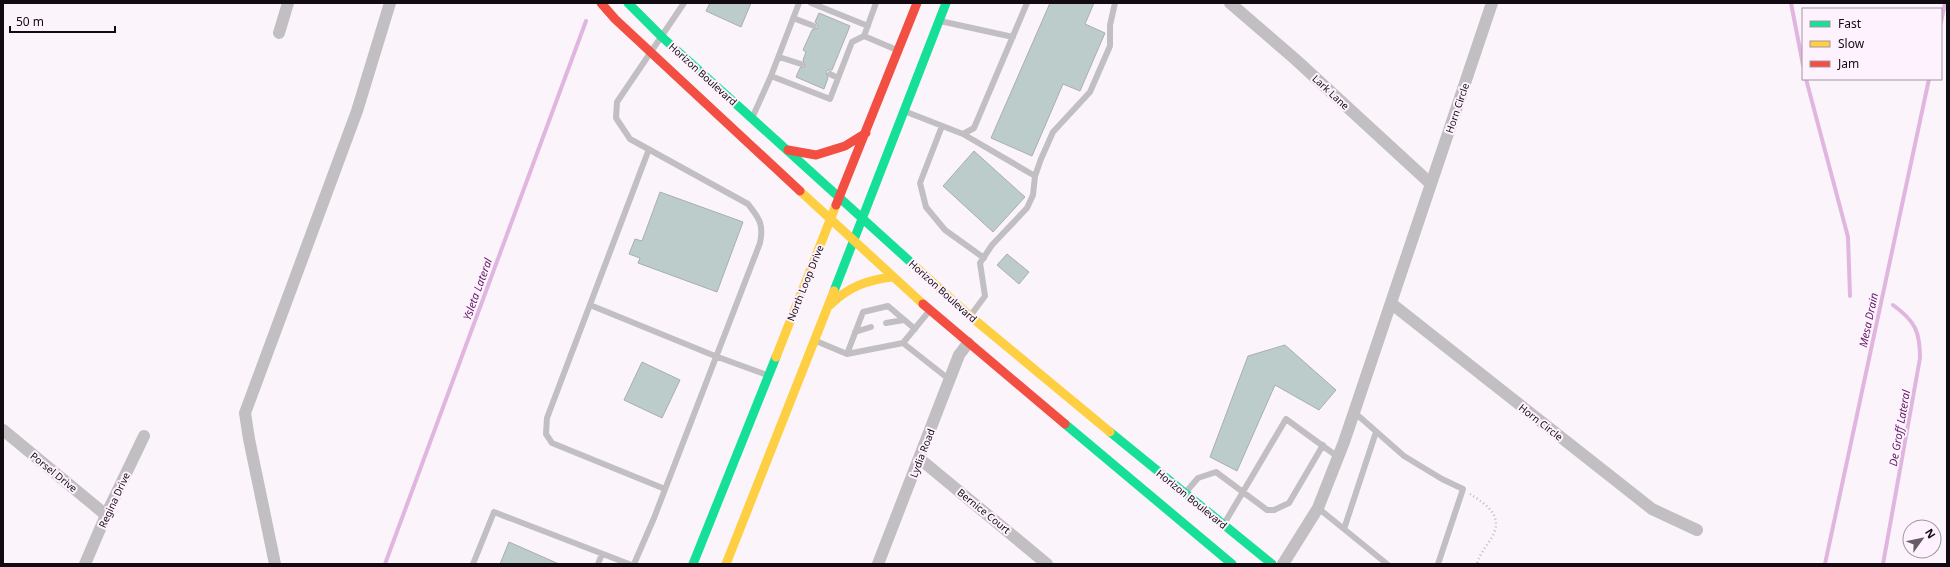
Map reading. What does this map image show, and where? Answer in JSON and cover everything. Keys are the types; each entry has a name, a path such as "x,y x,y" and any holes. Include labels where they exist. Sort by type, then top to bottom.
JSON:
{"main road":[{"name":"Horizon Boulevard","path":"601,3 615,19 651,53 892,277 968,343 1232,564"},
{"name":"Horizon Boulevard","path":"628,3 662,37 970,316 1068,399 1272,564"},
{"name":"North Loop Drive","path":"693,564 917,3"},
{"path":"726,564 863,219 903,110 946,3"},
{"path":"788,150 816,155 845,146 866,133"},
{"path":"827,308 846,290 862,282 875,278 892,277"},
{"path":"1170,512 1180,514 1197,522"},
{"path":"1211,528 1224,525"}],"street":[{"path":"279,32 288,3"},
{"path":"275,564 248,439 245,413 357,111 390,3"},
{"name":"Lark Lane","path":"1230,3 1295,59 1431,184"},
{"name":"Horn Circle","path":"1283,564 1318,508 1338,457 1392,304 1492,3"},
{"name":"Horn Circle","path":"1392,304 1652,509 1697,530"},
{"name":"Lydia Road","path":"878,564 960,355 968,343"},
{"name":"Porsel Drive","path":"3,430 106,514"},
{"name":"Regina Drive","path":"85,564 106,514 144,436"},
{"name":"Bernice Court","path":"920,459 1047,564"}],"lane":[{"path":"634,564 665,489 715,356 760,243 762,234 760,220 748,204 630,139 616,118 617,102 684,3"},
{"path":"752,118 779,57 799,3"},
{"path":"811,3 868,26"},
{"path":"771,76 830,99 852,42 864,36 876,3"},
{"path":"963,134 974,128 977,124 1027,3"},
{"path":"970,316 985,296 980,263 992,245 1027,208 1033,195 1035,176 1041,158 1053,132 1090,92 1110,46 1110,25 1115,3"},
{"path":"793,18 814,26"},
{"path":"939,20 1013,37"},
{"path":"864,36 898,50"},
{"path":"845,39 852,42"},
{"path":"779,57 801,64"},
{"path":"830,74 838,78"},
{"path":"903,110 963,134 1035,176"},
{"path":"942,126 920,183 926,207 945,230 984,258"},
{"path":"649,149 547,418 546,434 552,443 665,489"},
{"path":"590,304 715,356 768,375"},
{"path":"847,354 863,312 888,306 915,329"},
{"path":"815,340 847,354 904,343 931,310"},
{"path":"886,323 904,320"},
{"path":"856,332 871,328"},
{"path":"904,343 950,380"},
{"path":"1354,412 1404,456 1442,479 1463,489 1438,564"},
{"path":"1224,525 1286,419 1338,457"},
{"path":"1344,529 1376,432"},
{"path":"1185,493 1198,478 1216,472 1267,510 1274,510 1289,503 1323,445"},
{"path":"1318,508 1387,564"},
{"path":"473,564 494,512 629,564"},
{"path":"598,564 602,554"}],"path":[{"path":"1463,489 1486,505 1494,513 1494,532 1477,564"}],"building":[{"path":"710,3 751,3 741,27 706,11"},
{"path":"1050,3 1094,3 1085,24 1105,33 1080,91 1063,84 1032,156 991,138"},
{"path":"819,13 850,26 832,70 828,70 826,72 828,78 824,89 796,77 800,68 805,66 803,60 806,52 803,50 812,30 818,28 818,25 815,22"},
{"path":"974,151 1025,197 993,232 943,186"},
{"path":"660,192 743,222 717,292 638,263 640,258 629,254 635,239 642,241"},
{"path":"1007,254 1029,272 1019,284 997,265"},
{"path":"1285,345 1336,390 1319,410 1275,385 1237,471 1210,457 1248,356"},
{"path":"642,362 680,380 662,418 624,400"},
{"path":"509,542 559,564 500,564"}],"waterway":[{"name":"De Groff Lateral","path":"1791,3 1802,60"},
{"name":"Mesa Drain","path":"1942,17 1945,3"},
{"name":"Ysleta Lateral","path":"385,564 586,21"},
{"name":"De Groff Lateral","path":"1806,80 1848,237 1850,296"},
{"name":"Mesa Drain","path":"1825,564 1929,80"},
{"name":"De Groff Lateral","path":"1883,564 1920,358 1919,341 1915,327 1906,316 1893,305"}],"traffic: fast":[{"path":"628,3 662,37 916,267"},
{"path":"834,291 946,3"},
{"path":"693,564 776,357"},
{"path":"1065,424 1232,564"},
{"path":"1110,432 1272,564"}],"traffic: slow":[{"path":"800,191 923,304"},
{"path":"776,357 836,205"},
{"path":"916,267 970,316 1110,432"},
{"path":"830,305 844,293 858,285 874,280 892,277"},
{"path":"726,564 834,291"}],"traffic: jam":[{"path":"601,3 615,19 800,191"},
{"path":"836,205 917,3"},
{"path":"788,150 816,155 845,146 866,133"},
{"path":"923,304 1065,424"}]}
